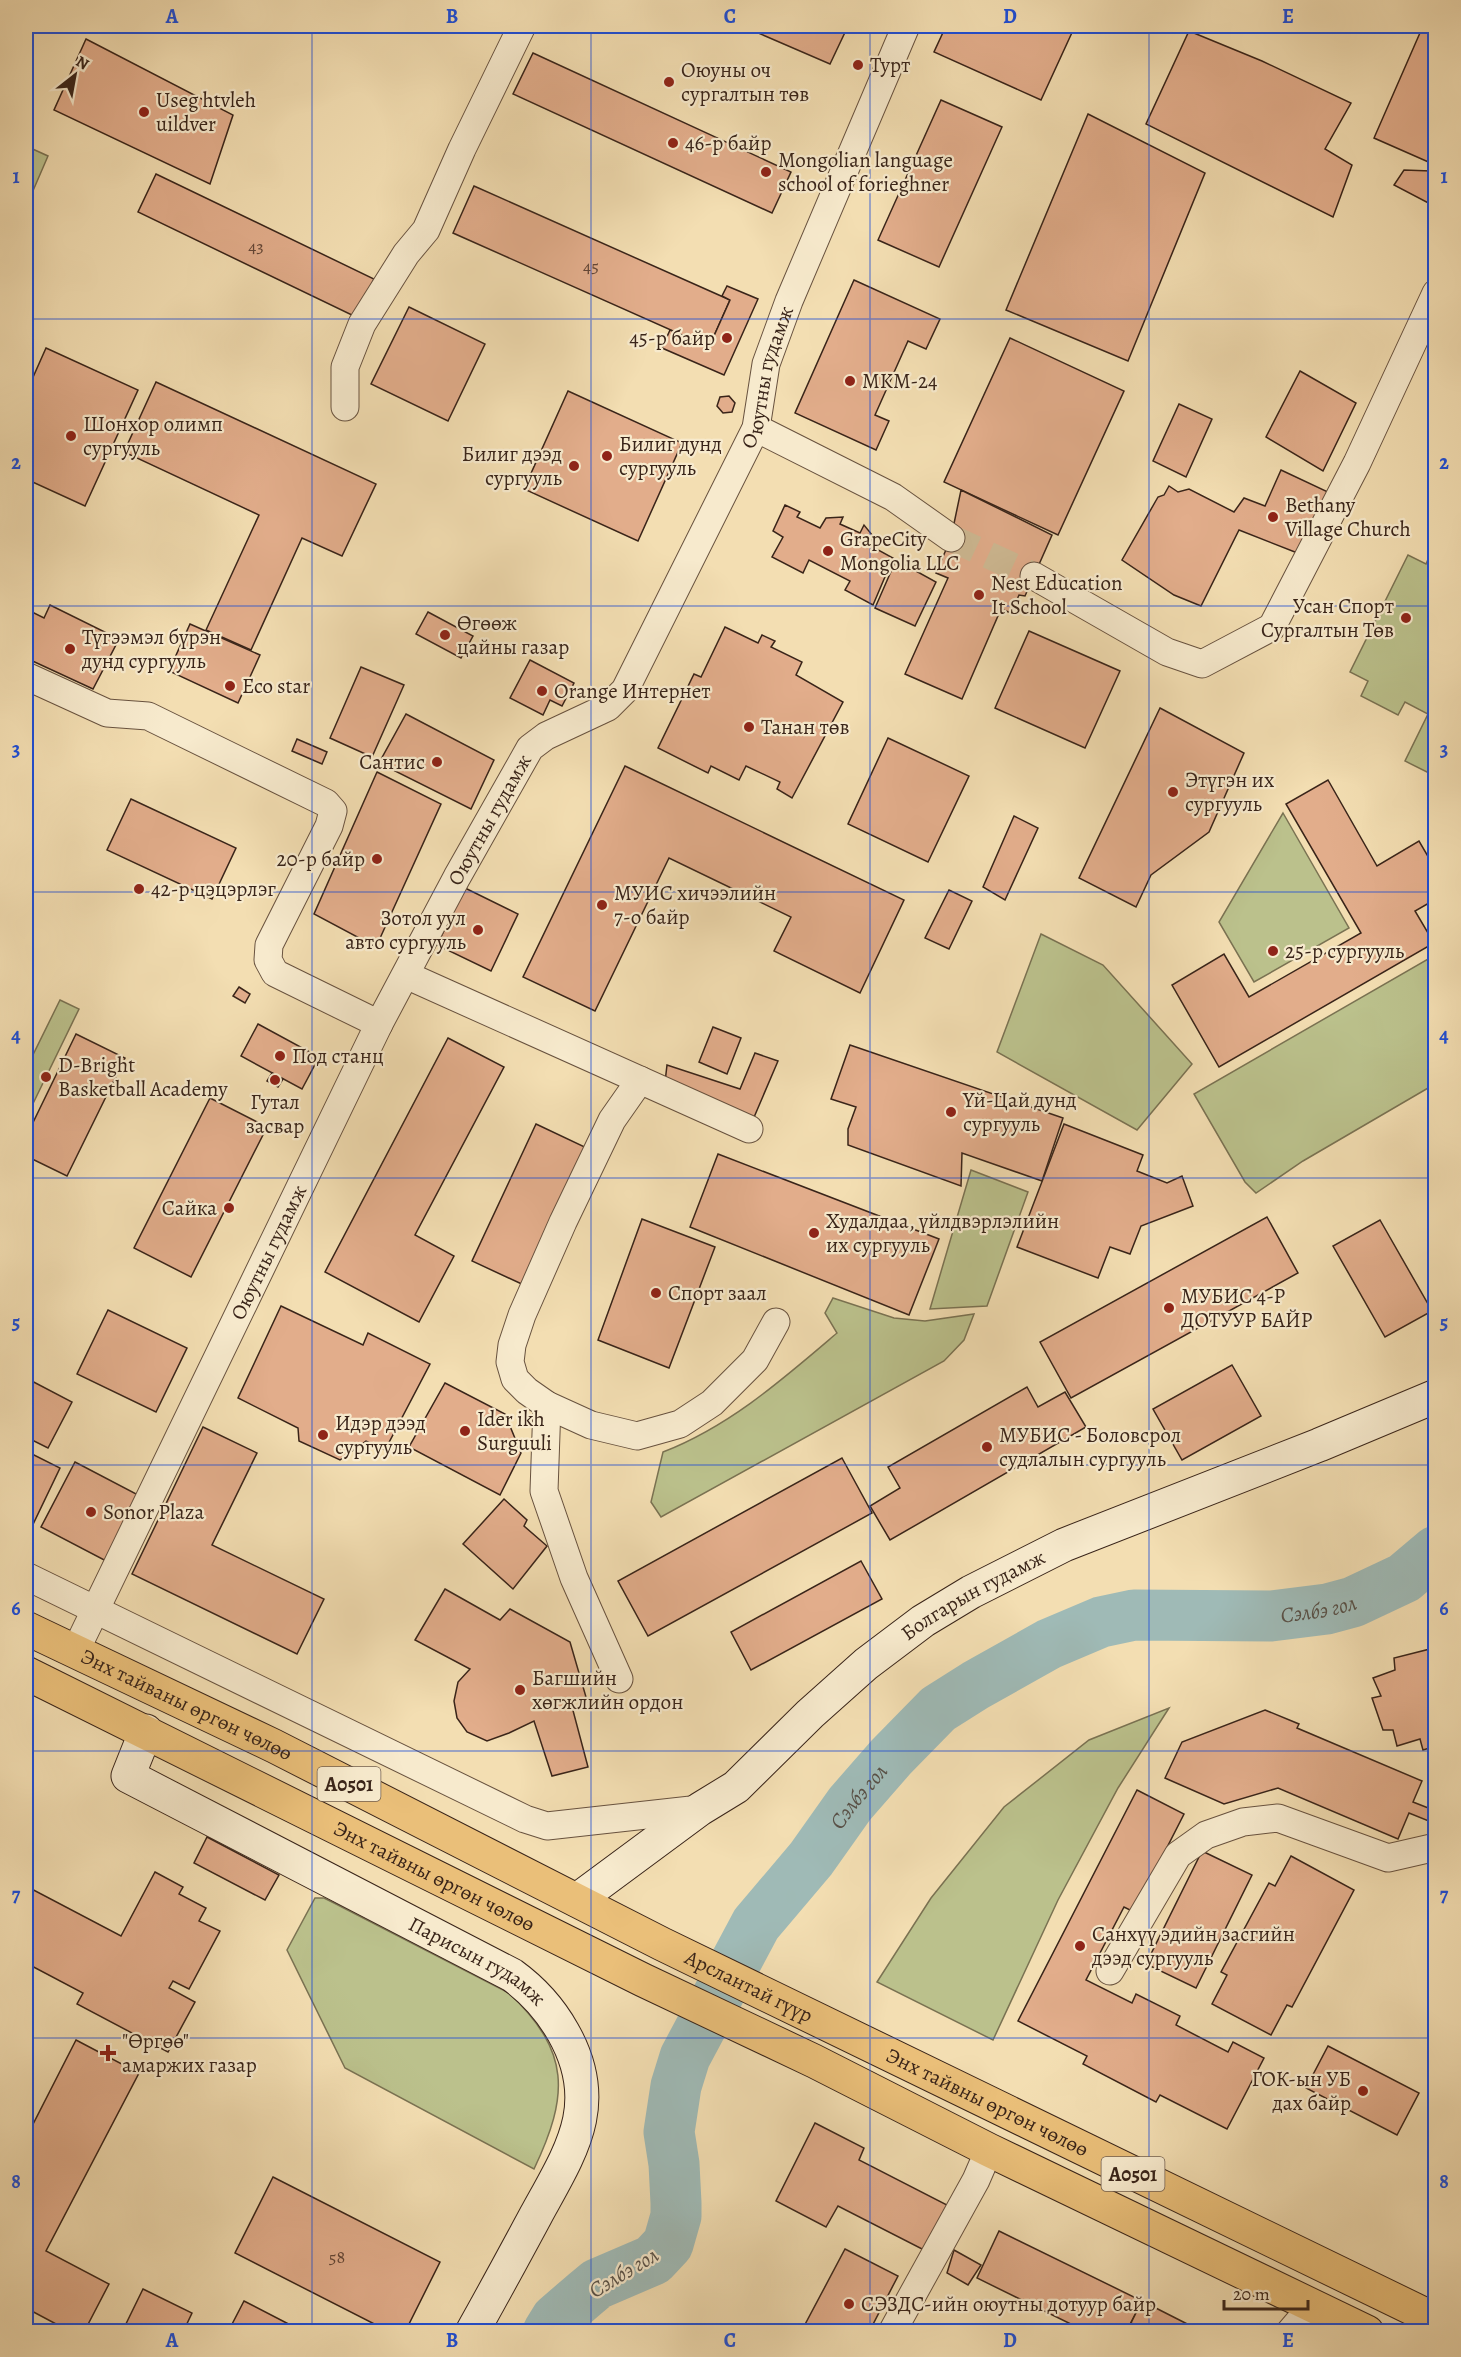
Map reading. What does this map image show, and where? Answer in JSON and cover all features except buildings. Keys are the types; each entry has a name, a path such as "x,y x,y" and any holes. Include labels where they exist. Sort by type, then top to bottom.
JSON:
{"highway":[{"name":"Энх тайваны өргөн чөлөө","path":"26,1628 274,1746 668,1947"},
{"name":"Энх тайвны өргөн чөлөө","path":"26,1673 651,1983"},
{"name":"Арслантай гүүр","path":"668,1947 831,2027"},
{"name":"Арслантай гүүр","path":"651,1983 814,2061"},
{"name":"Энх тайвны өргөн чөлөө","path":"831,2027 1436,2320"},
{"name":"Энх тайвны өргөн чөлөө","path":"814,2061 989,2150 1367,2331"}],"street":[{"path":"345,407 345,367 362,324 406,254 426,230 462,149 522,26"},
{"name":"Оюутны гудамж","path":"75,1652 379,1024 530,748 546,736 608,707 625,690 756,428 766,364 789,301 906,26"},
{"path":"1034,576 1167,652 1202,664 1272,627 1357,463 1436,293"},
{"path":"756,428 893,497 951,538"},
{"path":"26,676 107,713 148,716 326,803 333,811 329,826 269,945 268,960 275,973 379,1024"},
{"path":"406,975 749,1129"},
{"path":"640,1080 612,1120 563,1221 512,1345 510,1362 515,1379 547,1405 591,1425 638,1436 680,1424 712,1403 755,1360 776,1322"},
{"name":"Болгарын гудамж","path":"577,1900 700,1809 736,1787 810,1714 866,1664 923,1621 971,1592 1064,1545 1319,1445 1436,1396"},
{"path":"547,1405 544,1491 574,1578 619,1679"},
{"path":"26,1576 525,1819 547,1826 700,1809"},
{"name":"Парисын гудамж","path":"146,1731 128,1776 512,1975 531,1989 546,2006 568,2040 581,2076 584,2095 576,2134 558,2176 472,2331"},
{"path":"1110,1971 1178,1854 1206,1835 1244,1822 1278,1818 1388,1858 1436,1847"},
{"path":"892,2331 976,2180 989,2150"},
{"path":"1290,2331 1313,2305"}],"green space":[{"path":"26,146 48,156 26,207"},
{"name":"Усан Спорт Сургалтын Төв","path":"1432,550 1436,552 1435,776 1405,761 1428,714 1405,702 1398,715 1361,696 1368,681 1350,672 1408,555 1426,564"},
{"path":"1283,813 1349,928 1254,982 1219,922"},
{"path":"1041,934 1103,965 1192,1064 1137,1130 997,1052"},
{"path":"1435,955 1435,1084 1303,1161 1256,1193 1245,1182 1194,1094"},
{"path":"60,1000 79,1009 26,1118 26,1069"},
{"path":"971,1170 1028,1192 987,1306 930,1309"},
{"path":"833,1298 894,1318 925,1321 974,1314 964,1340 944,1361 661,1517 651,1502 663,1452 711,1429 755,1400 837,1333 825,1313"},
{"path":"1169,1708 1118,1788 1058,1900 993,2040 877,1982 931,1898 1004,1807 1089,1740"},
{"path":"315,1898 324,1898 509,1993 529,2014 544,2035 553,2055 558,2075 558,2096 554,2119 534,2169 345,2068 287,1950"}],"waterway":[{"name":"Сэлбэ гол","path":"548,2332 556,2319 597,2284 653,2260 668,2244 676,2216 674,2164 669,2132 676,2086 685,2057 756,1924 811,1859 850,1804 891,1757 938,1709 1049,1644 1101,1622 1134,1615 1271,1616 1327,1609 1353,1602 1404,1578 1436,1551"}],"tunnel":[{"path":"951,538 1034,576"}],"place":[{"name":"Турт","path":"858,65"},
{"name":"Оюуны оч сургалтын төв","path":"669,82"},
{"name":"Useg htvleh uildver","path":"144,112"},
{"name":"46-р байр","path":"673,143"},
{"name":"Mongolian language school of forieghner","path":"766,172"},
{"name":"45-р байр","path":"727,338"},
{"name":"MKM-24","path":"850,381"},
{"name":"Шонхор олимп сургууль","path":"71,436"},
{"name":"Билиг дунд сургууль","path":"607,456"},
{"name":"Билиг дээд сургууль","path":"574,466"},
{"name":"Bethany Village Church","path":"1273,517"},
{"name":"GrapeCity Mongolia LLC","path":"828,551"},
{"name":"Nest Education It School","path":"979,595"},
{"name":"Усан Спорт Сургалтын Төв","path":"1406,618"},
{"name":"Өгөөж цайны газар","path":"445,635"},
{"name":"Түгээмэл бүрэн дунд сургууль","path":"70,649"},
{"name":"Eco star","path":"230,686"},
{"name":"Orange Интернет","path":"542,691"},
{"name":"Танан төв","path":"749,727"},
{"name":"Сантис","path":"437,762"},
{"name":"Этүгэн их сургууль","path":"1173,792"},
{"name":"20-p байр","path":"377,859"},
{"name":"42-р цэцэрлэг","path":"139,889"},
{"name":"МУИС хичээлийн 7-о байр","path":"602,905"},
{"name":"Зотол уул авто сургууль","path":"478,930"},
{"name":"25-р сургууль","path":"1273,951"},
{"name":"Под станц","path":"280,1056"},
{"name":"D-Bright Basketball Academy","path":"46,1077"},
{"name":"Гутал засвар","path":"275,1080"},
{"name":"Үй-Цай дунд сургууль","path":"951,1112"},
{"name":"Сайка","path":"229,1208"},
{"name":"Худалдаа, үйлдвэрлэлийн их сургууль","path":"814,1233"},
{"name":"Спорт заал","path":"656,1293"},
{"name":"МУБИС 4-Р ДОТУУР БАЙР","path":"1169,1308"},
{"name":"Ider ikh Surguuli","path":"465,1431"},
{"name":"Идэр дээд сургууль","path":"323,1435"},
{"name":"МУБИС - Боловсрол судлалын сургууль","path":"987,1447"},
{"name":"Sonor Plaza","path":"91,1512"},
{"name":"Багшийн хөгжлийн ордон","path":"520,1690"},
{"name":"Санхүү эдийн засгийн дээд сургууль","path":"1080,1946"},
{"name":"\"Өргөө\" амаржих газар","path":"108,2053"},
{"name":"ГОК-ын УБ дах байр","path":"1363,2091"},
{"name":"СЭЗДС-ийн оюутны дотуур байр","path":"849,2304"}]}
